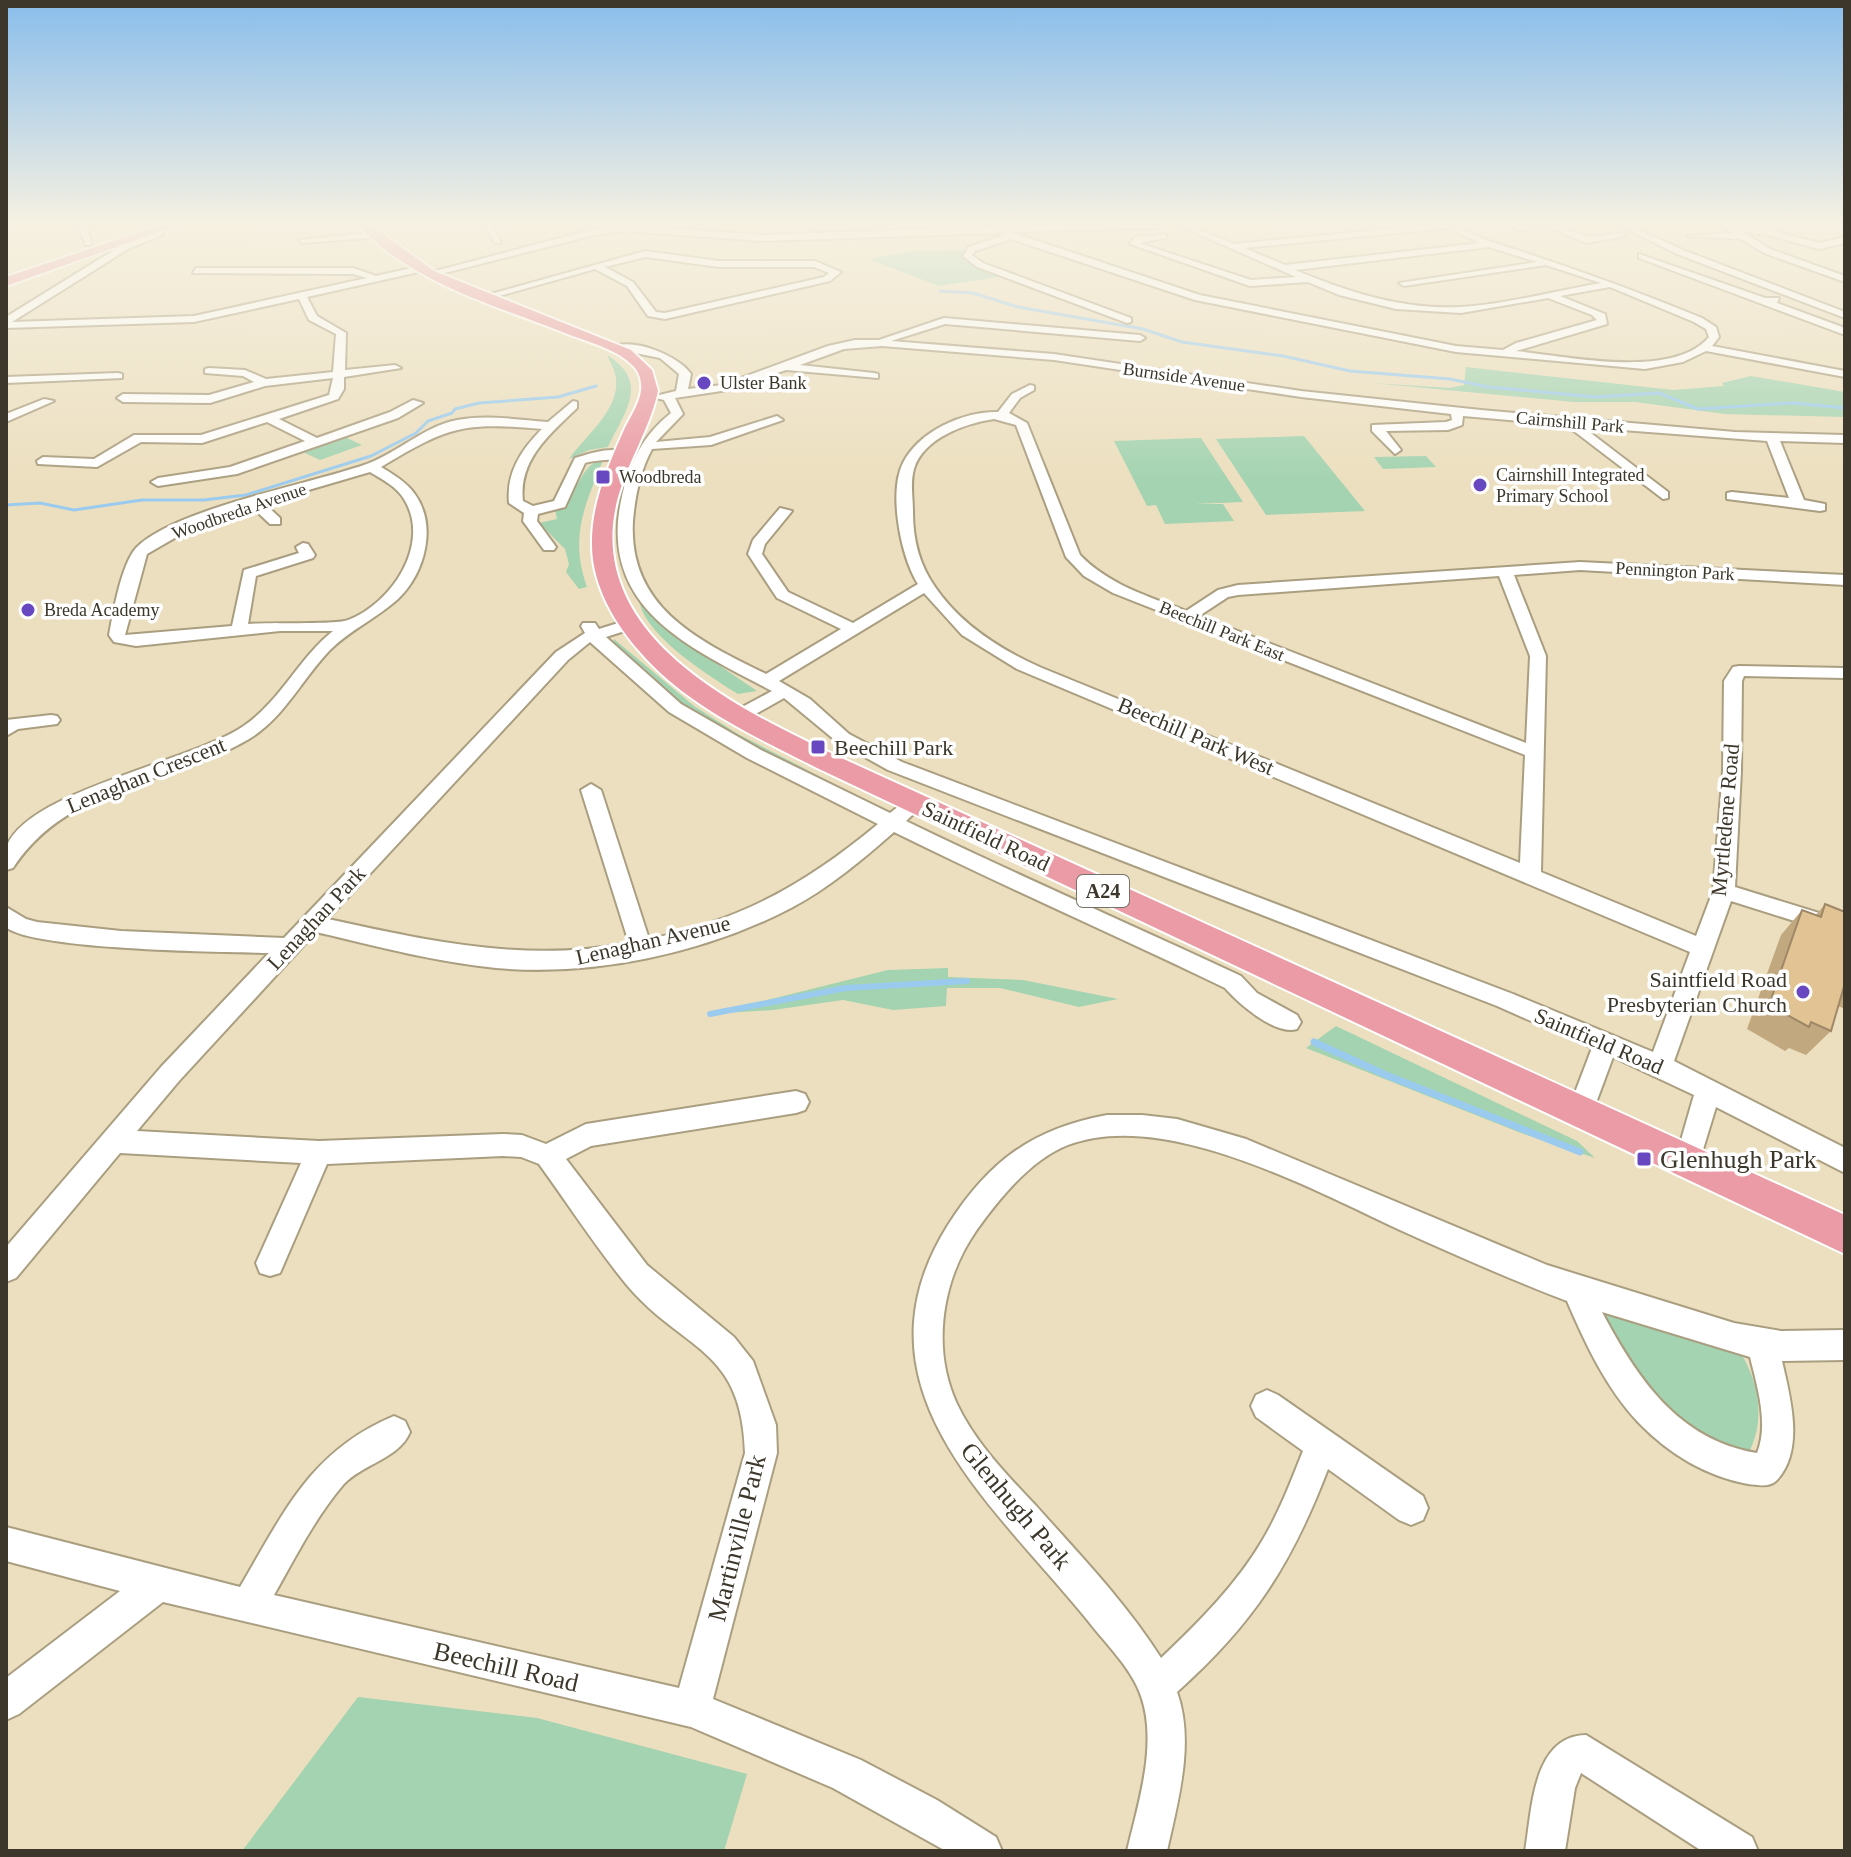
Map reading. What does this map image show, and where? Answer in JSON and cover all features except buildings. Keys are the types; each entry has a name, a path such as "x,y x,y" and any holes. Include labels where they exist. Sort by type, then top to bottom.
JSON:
{"highway":[{"path":"522,312 631,357 666,397"},
{"name":"Saintfield Road","path":"666,397 608,493 601,543 602,562 611,590 631,624 645,643 686,680 739,716 904,813 1581,1111 1845,1235"}],"street":[{"path":"6,323 194,319 228,312"},
{"path":"43,461 92,464 138,438 194,441 334,397 338,393 341,333 313,318 310,312"},
{"path":"651,312 665,316 684,312"},
{"path":"1105,312 1127,320"},
{"path":"1268,312 1503,355 1645,366 1679,360 1705,348 1714,337 1711,327 1676,312"},
{"path":"1503,355 1520,345 1603,322 1601,316 1593,312"},
{"path":"1792,312 1845,332"},
{"path":"6,313 19,313"},
{"path":"6,323 19,313"},
{"path":"666,397 724,388 785,367 835,345 882,343 888,338 944,321 1140,338"},
{"name":"Burnside Avenue","path":"882,343 1054,357 1295,393"},
{"path":"615,348 654,353 677,363 684,370 666,397"},
{"path":"1705,348 1845,374"},
{"path":"631,357 654,353"},
{"path":"785,367 874,376"},
{"path":"123,398 210,399 264,383 395,368"},
{"path":"209,371 245,373 264,383"},
{"path":"6,380 118,376"},
{"path":"1001,416 1016,396 1030,388"},
{"name":"Cairnshill Park","path":"1295,393 1571,423 1773,439 1845,439"},
{"path":"6,418 19,416 48,401"},
{"path":"158,482 232,471 401,412 417,403"},
{"path":"573,405 525,457 515,485 514,499 519,508 531,511 560,504 580,461 598,455 711,441 777,420"},
{"path":"237,430 263,414 301,409"},
{"path":"1395,450 1373,425 1448,426 1458,422 1457,412"},
{"name":"Beechill Park West","path":"1001,416 980,416 962,422 928,444 909,462 906,501 907,542 925,586 955,620 996,652 1032,670 1104,697 1703,948"},
{"name":"Beechill Park East","path":"1001,416 1021,423 1069,547 1079,564 1118,590 1533,751"},
{"path":"270,419 316,442"},
{"name":"Woodbreda Avenue","path":"348,626 311,624 136,641 120,639 117,635 143,549 187,525 372,467 432,433 458,424 490,422 552,426"},
{"path":"1571,423 1663,495"},
{"path":"1773,439 1798,503"},
{"name":"Saintfield Road","path":"636,450 625,528 629,562 642,594 654,611 681,634 739,670 804,703 840,736 895,766 1505,1000 1660,1066 1845,1161"},
{"name":"Lenaghan Crescent","path":"6,863 31,831 65,806 242,735 284,697 318,652 402,586 419,542 419,530 411,499 372,467"},
{"path":"1732,496 1820,507"},
{"path":"255,503 275,521"},
{"path":"531,511 530,521 549,547"},
{"path":"785,511 758,543 755,554 782,595 853,629"},
{"path":"239,630 249,573 308,555 303,547"},
{"name":"Pennington Park","path":"1188,617 1223,593 1238,590 1590,566 1845,580"},
{"path":"1505,571 1538,656 1530,875"},
{"path":"739,716 774,686 853,629 925,586"},
{"name":"Lenaghan Park","path":"6,1268 16,1242 562,656 591,629 631,624"},
{"name":"Saintfield Road","path":"591,629 665,699 703,726 904,813 994,873 1047,894 1233,982 1249,999 1289,1022"},
{"name":"Myrtledene Road","path":"1660,1066 1724,891 1732,771 1733,681 1739,671 1845,673"},
{"path":"6,731 12,724 51,720"},
{"path":"591,790 641,947"},
{"name":"Lenaghan Avenue","path":"310,923 442,951 526,961 563,960 641,947 725,925 783,903 808,889 904,813"},
{"path":"6,833 31,831"},
{"path":"1724,891 1845,929"},
{"path":"6,915 19,926 37,930 121,939 289,946"},
{"path":"1581,1111 1606,1043"},
{"path":"1688,1161 1708,1091"},
{"path":"112,1141 319,1153 503,1145 522,1146 548,1156 586,1135 796,1102"},
{"name":"Glenhugh Park","path":"1147,1851 1158,1800 1164,1746 1163,1710 1156,1686 1146,1667 1076,1577 982,1471 940,1402 930,1365 928,1328 931,1295 942,1263 960,1229 988,1194 1030,1156 1050,1142 1071,1133 1130,1127 1210,1137 1246,1149 1577,1290 1763,1345 1845,1345"},
{"path":"270,1263 319,1153"},
{"name":"Martinville Park","path":"548,1156 637,1275 723,1348 742,1372 760,1425 761,1453 745,1520 692,1709"},
{"path":"1577,1290 1594,1333 1615,1370 1649,1410 1679,1439 1709,1457 1743,1469 1764,1470 1772,1462 1777,1447 1776,1412 1763,1345"},
{"path":"1267,1406 1411,1508"},
{"path":"248,1607 302,1513 334,1471 394,1432"},
{"path":"1156,1686 1244,1596 1273,1554 1295,1512 1322,1444"},
{"name":"Beechill Road","path":"6,1544 248,1607 692,1709 847,1774 923,1814 982,1851"},
{"path":"6,1701 158,1584"},
{"path":"1545,1851 1559,1774 1565,1761 1574,1754 1586,1754 1738,1851"}],"green space":[{"path":"607,355 628,376 631,386 627,409 608,447 589,450 569,459 613,401 616,378"},
{"path":"1466,367 1673,390 1724,386 1722,383 1751,376 1845,392 1845,417 1725,414 1635,402 1574,402 1372,383 1450,388 1464,385"},
{"path":"1304,436 1365,511 1266,515 1216,439"},
{"path":"345,437 362,445 320,460 303,452"},
{"path":"1201,438 1243,502 1194,504 1223,504 1234,521 1165,524 1156,505 1147,506 1114,441"},
{"path":"1426,456 1436,467 1383,469 1374,457"},
{"path":"604,458 586,506 579,536 579,552 587,587 579,589 566,572 569,564 565,549 539,523 557,519 555,510 570,497 589,467"},
{"path":"640,603 660,625 757,691 738,694 680,654 654,629"},
{"path":"614,639 694,706 738,734 867,801 757,748 683,707 613,643"},
{"path":"948,968 948,977 1023,980 1118,999 1079,1007 1000,988 947,988 946,1006 893,1010 843,1000 773,1010 710,1014 888,970"},
{"path":"1336,1026 1577,1141 1595,1158 1521,1133 1306,1048"},
{"path":"1601,1311 1737,1348 1755,1384 1757,1398 1758,1424 1750,1450 1731,1453 1690,1435 1624,1370"},
{"path":"358,1697 537,1718 747,1774 724,1851 242,1851"}],"waterway":[{"path":"1044,312 1143,329 1182,342 1283,356 1350,371 1450,379 1488,387 1595,397 1659,393 1698,409 1793,403 1845,408"},
{"path":"6,505 40,503 74,510 142,500 204,500 246,495 371,456 416,433 428,421 452,413 455,409 479,403 558,397 596,386"},
{"path":"710,1014 846,988 967,981"},
{"path":"1314,1042 1386,1075 1580,1152"}],"place":[{"name":"Ulster Bank","path":"704,383"},
{"name":"Woodbreda","path":"603,477"},
{"name":"Cairnshill Integrated Primary School","path":"1480,485"},
{"name":"Breda Academy","path":"28,610"},
{"name":"Beechill Park","path":"818,747"},
{"name":"Saintfield Road Presbyterian Church","path":"1803,992"},
{"name":"Glenhugh Park","path":"1644,1159"}]}
